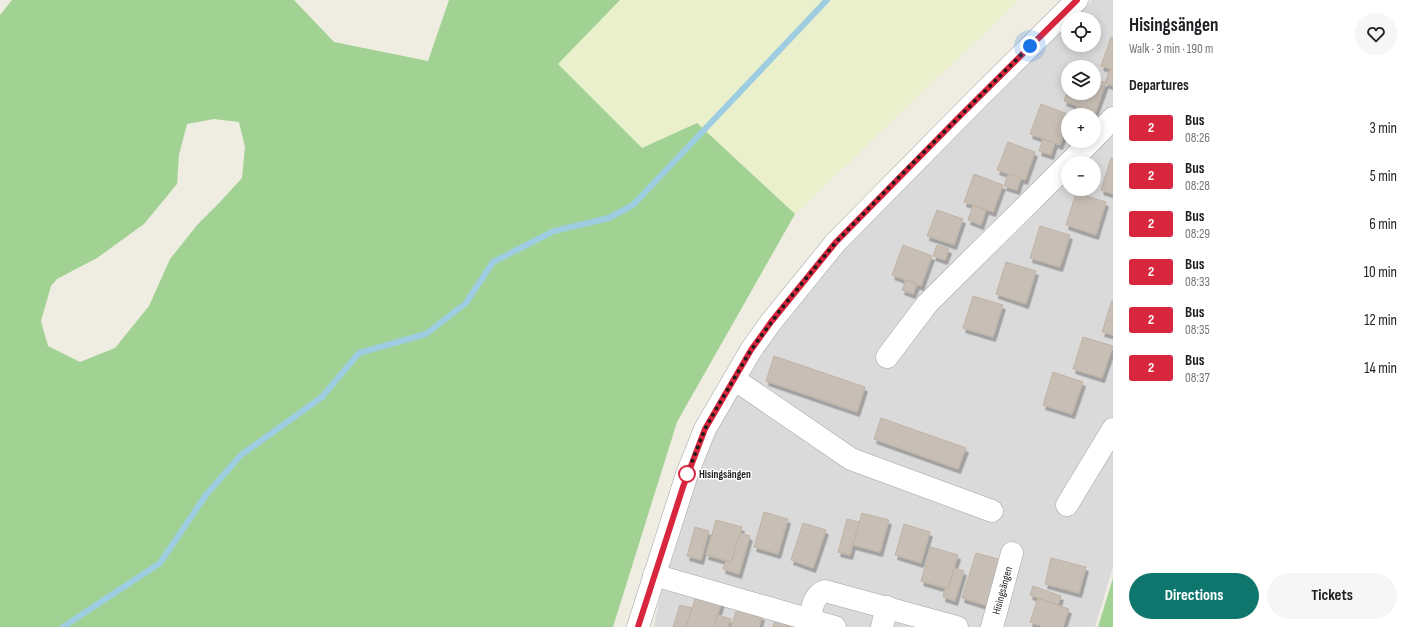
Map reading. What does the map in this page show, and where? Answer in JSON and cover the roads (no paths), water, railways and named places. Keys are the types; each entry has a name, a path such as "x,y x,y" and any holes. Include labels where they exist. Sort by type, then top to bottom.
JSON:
{"street":[{"path":"638,627 675,509 705,429 751,350 771,322 836,242 1077,0"},
{"path":"1101,131 1113,118"},
{"path":"1077,156 1084,148"},
{"path":"887,357 927,304 1061,172"},
{"path":"734,379 851,459 992,511"},
{"path":"1067,505 1113,429"},
{"name":"Hisingsängen","path":"992,627 1012,553"},
{"path":"654,575 835,627"},
{"path":"809,620 816,597 825,591 884,617 957,627"}],"waterway":[{"path":"63,627 160,563 206,495 241,455 322,397 359,353 426,334 466,303 493,262 554,231 609,218 633,205 827,0"}],"place":[{"name":"Hisingsängen","path":"687,474"}]}
